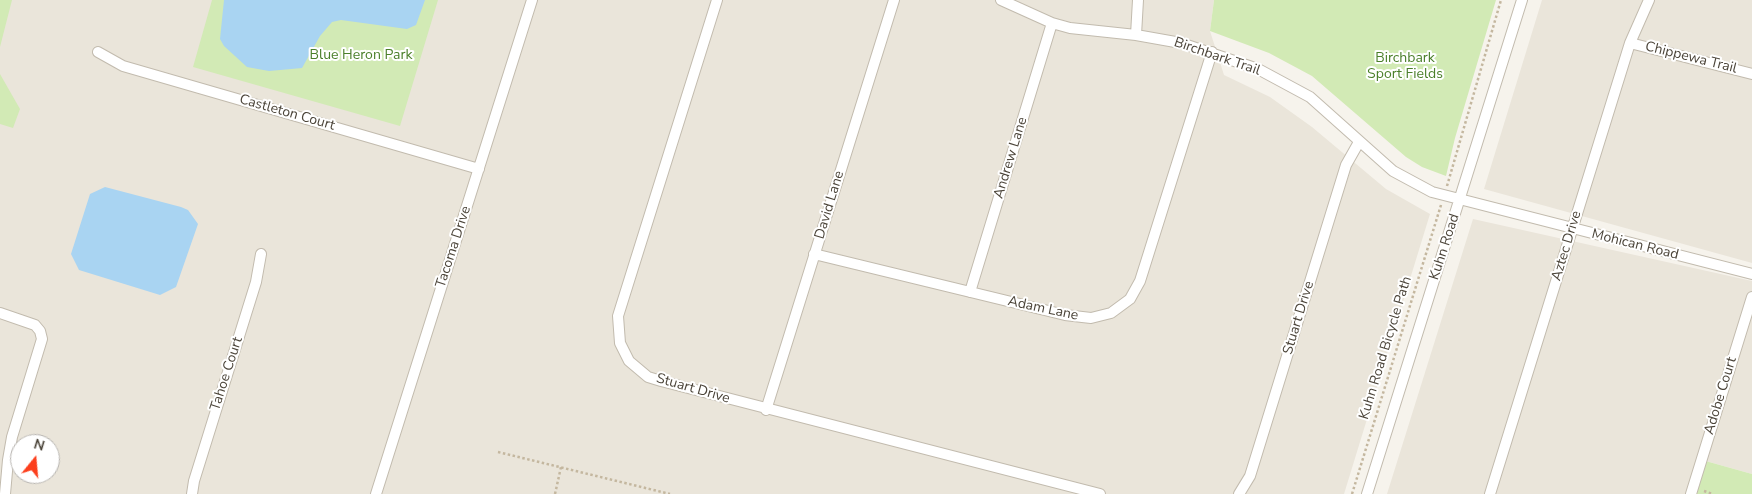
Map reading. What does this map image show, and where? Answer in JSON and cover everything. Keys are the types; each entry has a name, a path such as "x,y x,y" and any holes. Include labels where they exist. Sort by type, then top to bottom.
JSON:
{"street":[{"name":"Tacoma Drive","path":"376,494 532,0"},
{"name":"Stuart Drive","path":"717,0 618,316 618,335 629,360 648,377 766,410 1100,494"},
{"name":"David Lane","path":"766,410 894,0"},
{"name":"Birchbark Trail","path":"1000,0 1052,23 1070,28 1136,35 1181,43 1258,69 1291,86 1326,110 1393,171 1410,182 1432,192 1460,200"},
{"path":"1136,35 1138,0"},
{"name":"Kuhn Road","path":"1367,494 1522,0"},
{"name":"Aztec Drive","path":"1490,494 1630,43 1649,0"},
{"name":"Andrew Lane","path":"970,292 1052,23"},
{"name":"Chippewa Trail","path":"1630,43 1752,74"},
{"name":"Castleton Court","path":"98,52 123,66 479,169"},
{"name":"Adam Lane","path":"814,254 1078,318 1104,316 1130,299 1140,281 1212,52"},
{"name":"Stuart Drive","path":"1239,494 1250,476 1346,165 1360,142"},
{"name":"Mohican Road","path":"1460,200 1752,274"},
{"name":"Tahoe Court","path":"192,494 194,481 256,282 261,254"},
{"name":"Adobe Court","path":"1691,494 1752,297"},
{"path":"0,313 35,325 40,331 42,339 12,437 5,494"}],"path":[{"path":"1448,182 1501,0"},
{"name":"Kuhn Road Bicycle Path","path":"1352,494 1440,208"},
{"path":"498,452 670,494"},
{"path":"555,494 561,467"}],"shaded area":[{"path":"0,0 1214,0 1210,31 1224,75 1270,97 1312,127 1386,189 1430,214 1344,494 0,494"},
{"path":"1542,0 1752,0 1752,263 1484,189"},
{"path":"1473,219 1752,281 1752,474 1702,460 1691,494 1387,494"}],"green space":[{"path":"0,0 12,0 0,47"},
{"name":"Blue Heron Park","path":"212,0 438,0 400,126 193,67"},
{"name":"Birchbark Sport Fields","path":"1214,0 1496,0 1455,138 1446,176 1422,167 1406,157 1312,76 1269,53 1210,31"},
{"path":"0,74 20,109 13,128 0,124"},
{"path":"1702,460 1752,474 1752,494 1691,494"}],"water":[{"path":"224,0 425,0 416,25 407,29 341,20 332,22 320,36 302,68 269,71 247,67 224,46 220,39"},
{"path":"105,187 181,207 188,210 198,224 176,287 160,295 79,270 71,254 90,194"}]}
